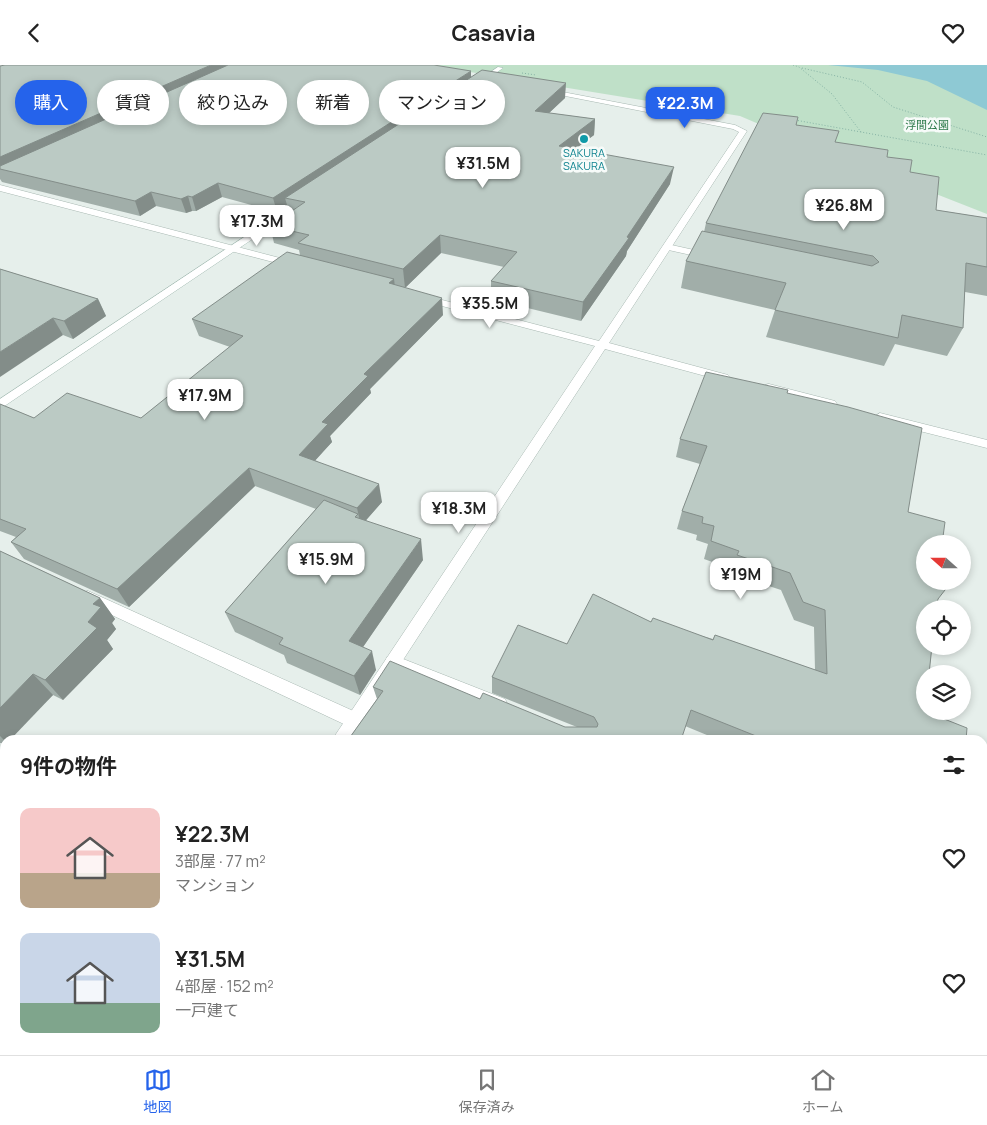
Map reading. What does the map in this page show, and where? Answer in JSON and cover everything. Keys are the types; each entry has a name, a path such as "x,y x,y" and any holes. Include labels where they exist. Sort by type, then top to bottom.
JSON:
{"street":[{"path":"483,80 500,68"},
{"path":"344,735 743,131 741,128 542,90"},
{"path":"0,189 308,268"},
{"path":"0,405 314,194"},
{"path":"667,247 715,257"},
{"path":"413,295 737,380"},
{"path":"756,385 843,407"},
{"path":"872,415 987,444"},
{"path":"71,589 354,720"},
{"path":"393,662 511,710"}],"path":[{"path":"793,65 862,82 892,107 987,137"},
{"path":"800,67 832,94 861,132 987,155"}],"green space":[{"name":"浮間公園","path":"427,65 987,65 987,214 740,116"}],"water":[{"path":"828,65 987,65 987,110 927,81 878,70"}],"building":[{"path":"211,65 169,83 169,80 97,80 97,115 87,119 87,80 15,80 15,125 73,125 0,157 0,66"},
{"path":"228,65 434,65 471,71 457,80 379,80 379,125 387,125 273,198 218,183 192,197 188,196 181,199 151,192 135,201 0,169 0,166 97,123 97,125 169,125 169,91 179,87 179,125 287,125 287,80 194,80"},
{"path":"482,70 566,83 535,111 595,119 559,146 674,167 627,237 629,238 583,302 491,281 517,252 440,235 403,269 298,243 309,235 270,226 305,202 285,198 397,125 505,125 505,80 467,80"},
{"path":"763,113 798,117 796,125 839,131 835,142 888,150 887,157 912,160 910,172 939,177 936,210 987,218 987,267 966,263 963,328 902,315 898,338 775,310 786,283 686,261 702,231 872,266 879,262 873,256 706,223"},
{"path":"287,252 394,279 389,283 442,298 364,374 368,376 322,422 328,424 299,455 379,484 357,508 249,468 117,589 11,542 26,529 0,519 0,404 34,418 67,393 141,418 243,336 192,319"},
{"path":"0,269 98,299 64,321 53,318 0,352"},
{"path":"706,372 788,390 787,393 848,407 922,428 908,512 945,522 943,535 916,535 916,590 945,590 938,600 916,600 916,655 931,655 930,665 916,665 916,720 947,720 967,728 966,735 754,735 691,710 683,735 352,735 383,691 373,687 390,661 480,699 483,693 565,727 597,727 598,724 594,717 492,677 518,625 567,644 593,594 651,622 653,618 713,640 715,635 827,674 825,610 803,602 790,573 737,555 739,551 711,541 714,526 702,523 703,517 682,511 707,446 680,439"},
{"path":"324,500 358,514 355,517 421,539 349,641 372,651 354,676 279,644 283,638 225,612"},
{"path":"0,551 100,598 93,604 101,607 88,622 97,628 45,680 33,674 0,708"}],"place":[{"name":"SAKURA SAKURA","path":"584,139"}]}
